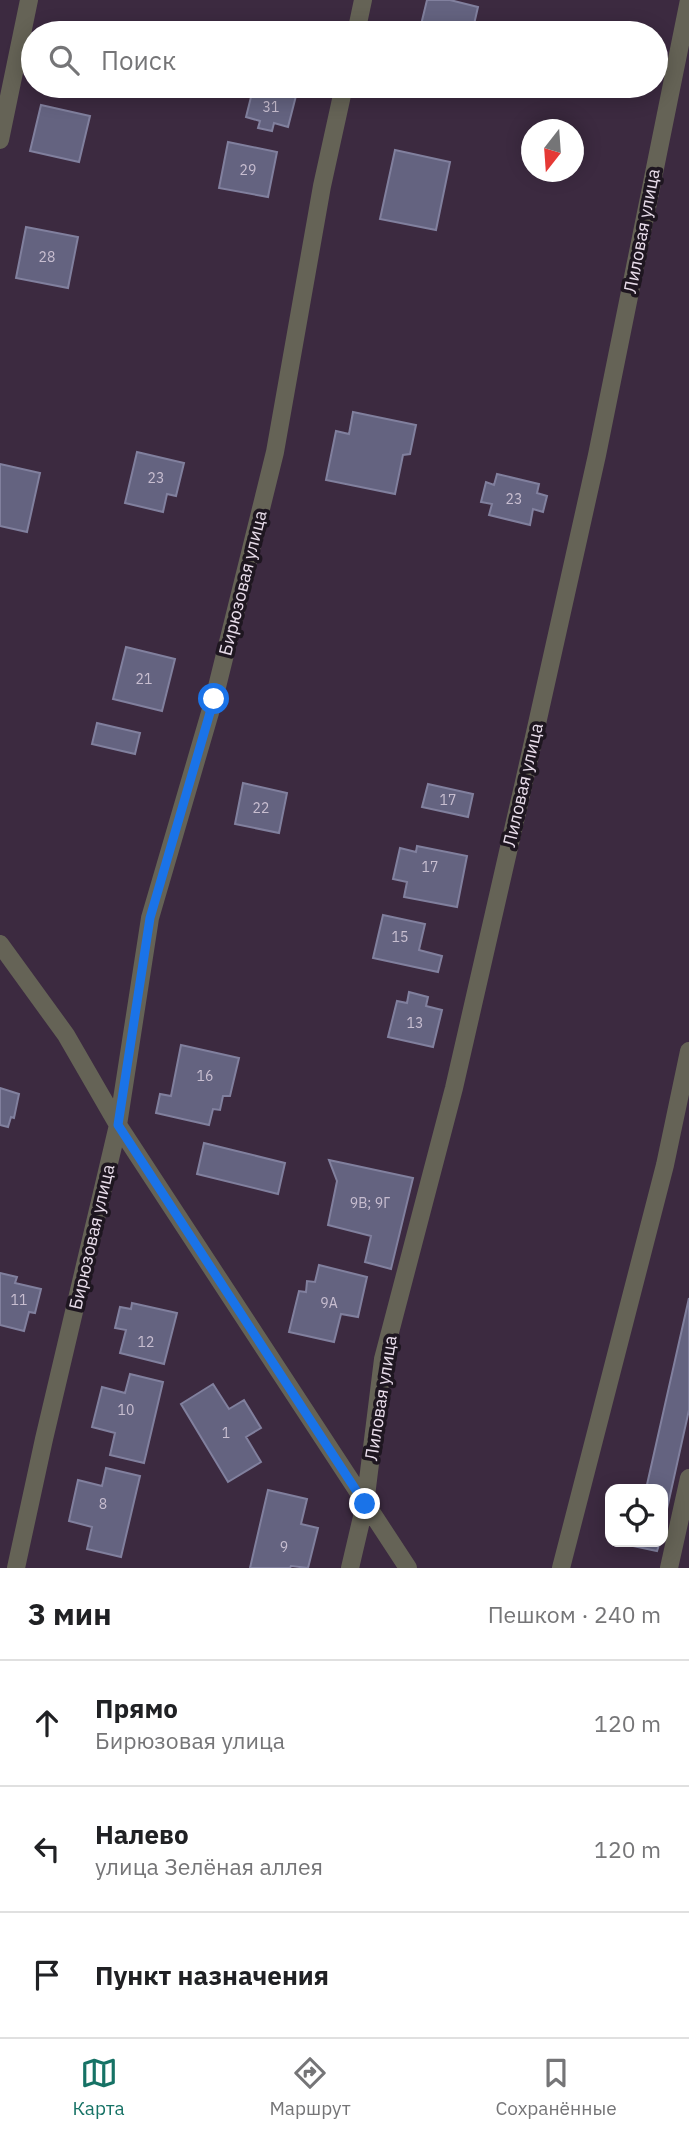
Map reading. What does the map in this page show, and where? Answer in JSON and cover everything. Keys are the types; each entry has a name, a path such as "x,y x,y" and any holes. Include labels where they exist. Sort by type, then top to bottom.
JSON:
{"street":[{"path":"25,21 29,0"},
{"path":"359,21 363,0"},
{"name":"Лиловая улица","path":"350,1568 365,1504 383,1359 454,1088 521,795 597,455 689,0"},
{"path":"0,140 21,39"},
{"name":"Бирюзовая улица","path":"16,1568 118,1125 150,918 214,699 275,452 322,186 341,98"},
{"path":"0,944 66,1035 118,1125 408,1568"},
{"path":"561,1568 665,1165 689,1051"},
{"path":"669,1568 689,1478"}],"building":[{"path":"427,0 450,0 478,7 475,21 422,21"},
{"path":"251,98 295,98 288,127 274,123 272,131 258,128 260,121 246,117"},
{"path":"41,105 90,116 79,162 30,151"},
{"path":"228,142 277,152 268,197 219,188"},
{"path":"395,150 450,162 436,230 380,219"},
{"path":"26,227 78,237 68,288 16,278"},
{"path":"353,412 416,425 410,454 403,455 395,494 326,480 336,431 349,434"},
{"path":"137,452 184,463 176,496 167,494 163,512 125,503"},
{"path":"0,464 40,473 27,532 0,526"},
{"path":"497,474 539,484 537,493 547,496 543,512 533,509 530,525 489,515 492,504 481,502 486,482 494,485"},
{"path":"126,647 175,659 162,711 113,699"},
{"path":"97,723 140,733 135,754 92,744"},
{"path":"243,783 287,793 279,833 235,824"},
{"path":"428,784 473,794 468,817 422,807"},
{"path":"417,846 467,856 457,907 404,897 407,882 393,879 400,848 416,852"},
{"path":"383,915 425,924 419,950 442,956 438,972 373,958"},
{"path":"409,992 428,997 426,1006 442,1010 433,1047 388,1037 397,1001 407,1003"},
{"path":"181,1045 239,1058 230,1096 223,1096 220,1110 213,1109 209,1125 156,1113 160,1094 171,1096"},
{"path":"0,1088 19,1094 14,1118 11,1117 8,1127 0,1125"},
{"path":"204,1143 285,1163 278,1194 197,1174"},
{"path":"329,1160 413,1178 391,1269 365,1262 371,1236 328,1225 337,1181"},
{"path":"319,1265 367,1277 358,1317 341,1314 334,1342 289,1332 299,1291 306,1292 307,1281 315,1282"},
{"path":"0,1273 17,1277 15,1283 41,1289 35,1313 29,1312 24,1331 0,1325"},
{"path":"689,1298 689,1410 668,1504 668,1484 647,1484"},
{"path":"132,1303 177,1313 164,1364 120,1353 126,1330 115,1328 120,1307 131,1309"},
{"path":"130,1374 163,1382 144,1463 110,1455 115,1433 92,1427 102,1387 125,1393"},
{"path":"213,1384 229,1409 244,1400 261,1428 246,1437 261,1462 228,1482 181,1404"},
{"path":"106,1468 140,1476 121,1557 87,1549 92,1527 69,1521 78,1480 102,1486"},
{"path":"268,1490 307,1499 301,1524 318,1528 308,1568 250,1568"},
{"path":"638,1547 658,1547 657,1551"}],"route":[{"path":"214,699 150,918 118,1125 365,1504"}]}
